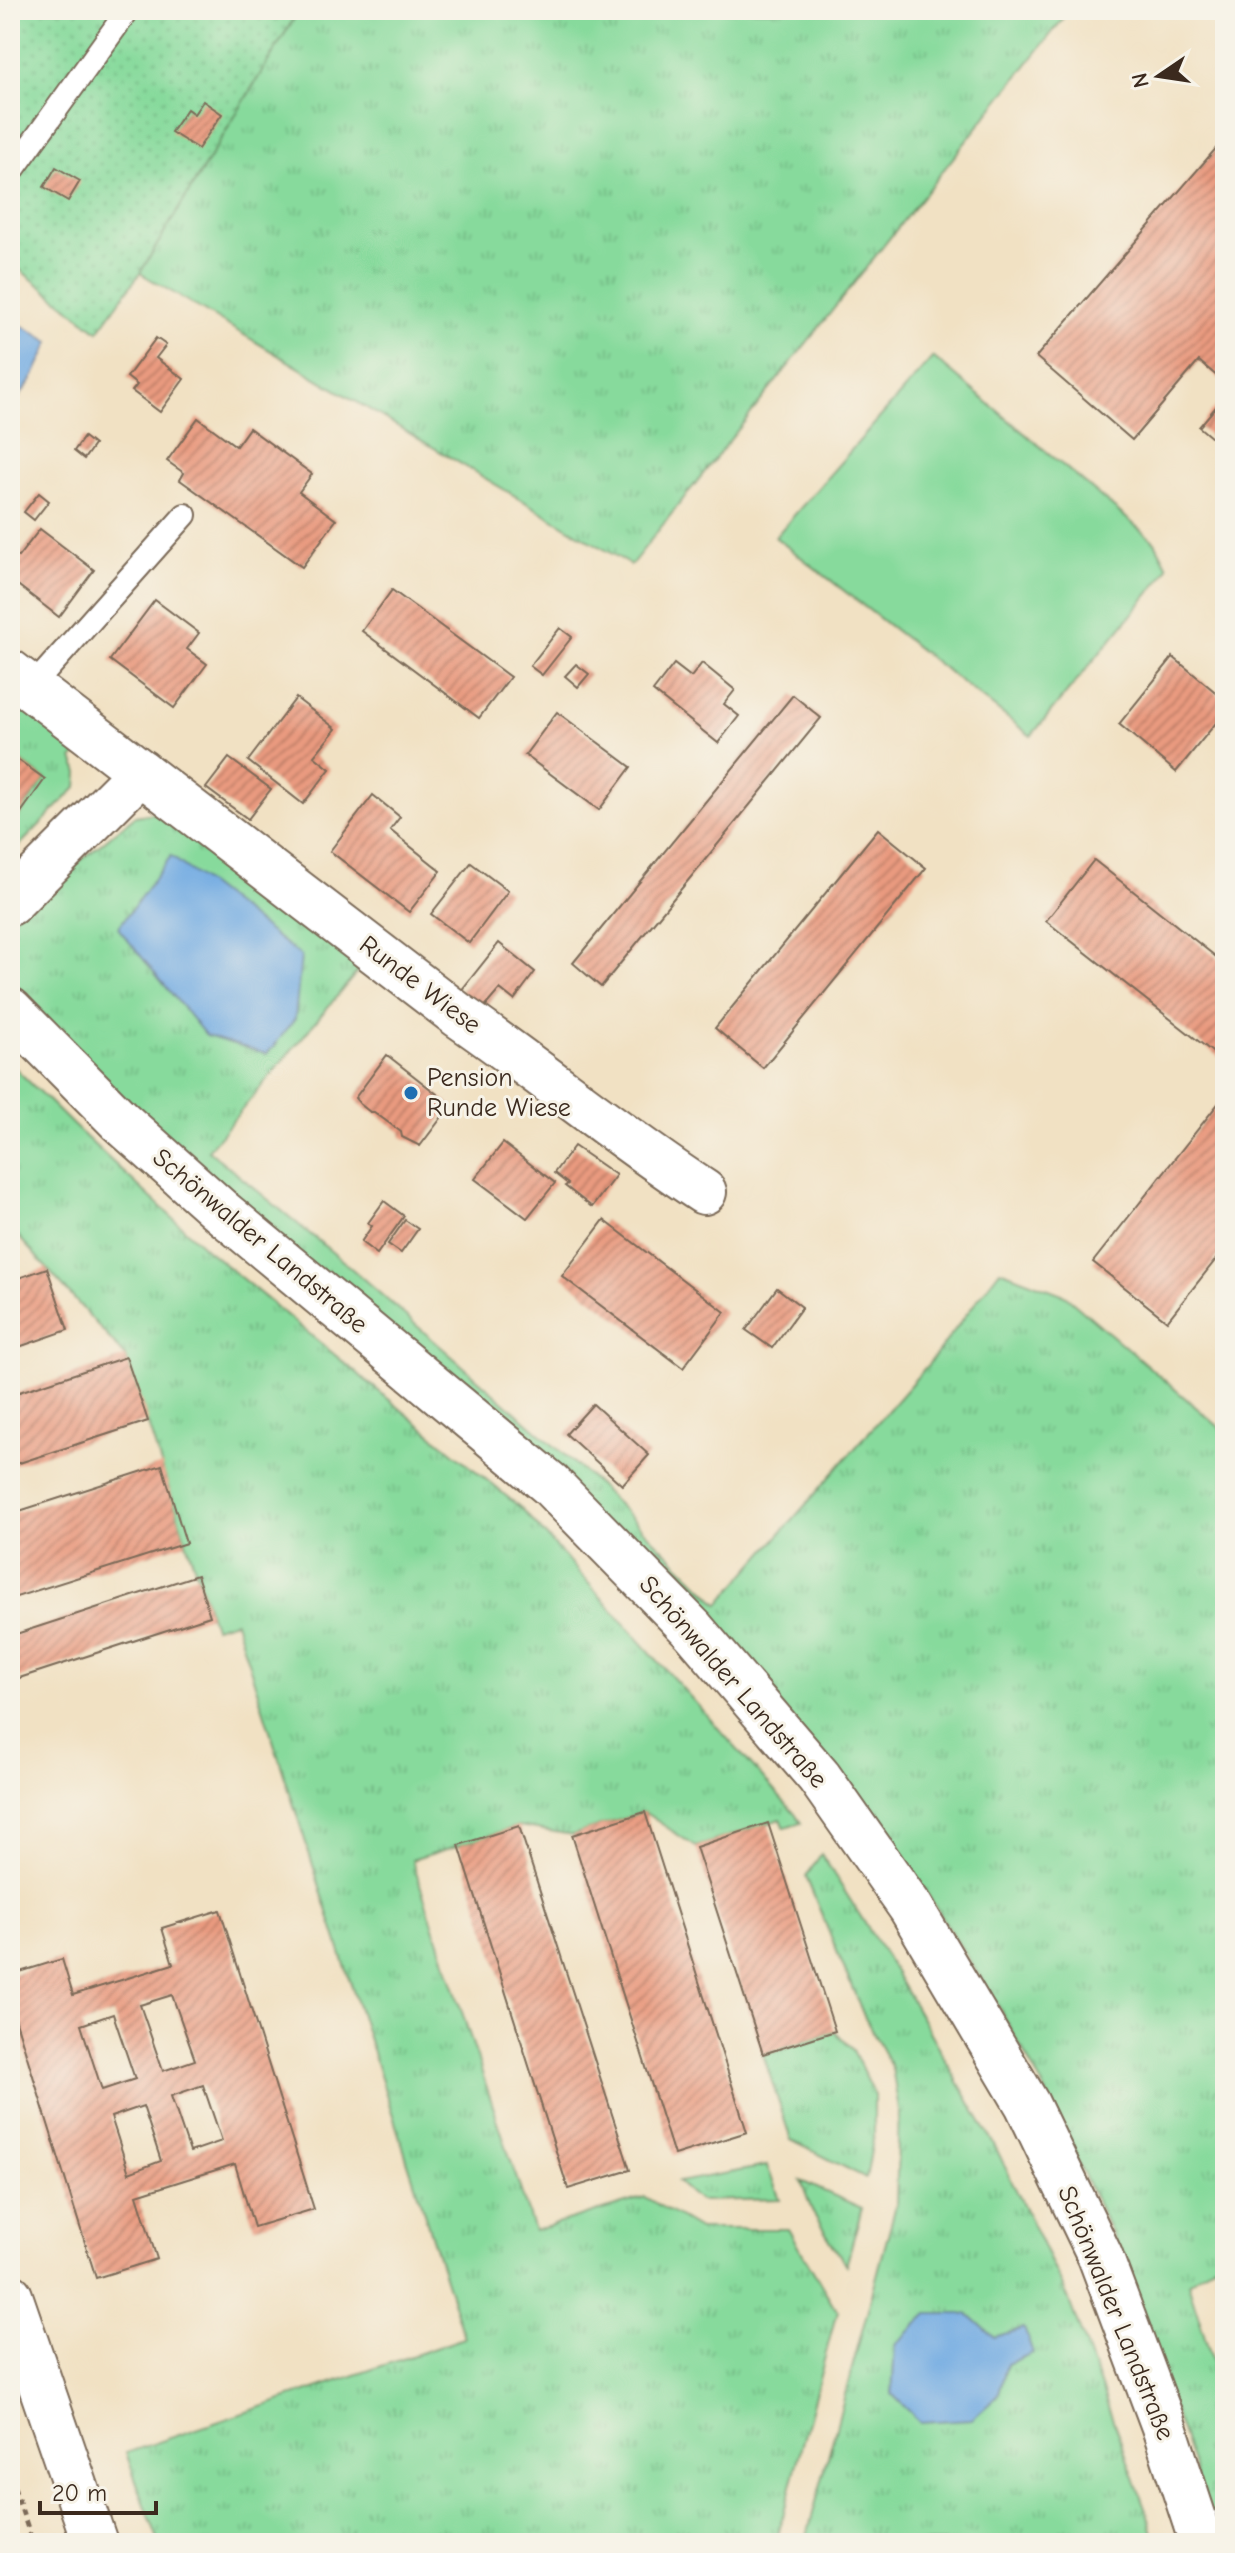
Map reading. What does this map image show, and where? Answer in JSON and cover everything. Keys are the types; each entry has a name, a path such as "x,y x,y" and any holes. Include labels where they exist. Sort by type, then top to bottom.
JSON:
{"main road":[{"name":"Runde Wiese","path":"20,680 458,1015 643,1152 704,1192"},
{"path":"10,903 141,772"},
{"name":"Schönwalder Landstraße","path":"10,1010 120,1121 200,1192 550,1484 693,1630 819,1777 911,1908 1027,2104 1100,2256 1163,2424 1202,2543"},
{"path":"10,2296 95,2543"}],"lane":[{"path":"10,174 128,10"},
{"path":"20,680 185,515"}],"path":[{"path":"10,2476 33,2543"}],"green space":[{"path":"10,10 299,10 140,273 98,331 10,262"},
{"path":"299,10 1070,10 631,565 140,273"},
{"path":"933,357 1155,542 1168,567 1031,736 775,537"},
{"path":"10,695 82,750 73,758 78,773 77,787 10,855 10,828 45,779 10,754"},
{"path":"154,813 177,820 364,964 208,1150 344,1262 592,1479 719,1604 932,1360 1000,1270 1065,1295 1225,1432 1225,2256 1188,2283 1217,2376 1225,2384 1225,2543 1220,2543 1117,2246 1043,2087 997,2004 926,1892 831,1763 126,1103 10,979 10,923 17,913 135,816"},
{"path":"10,1063 206,1249 522,1509 801,1823 785,1828 781,1819 696,1847 644,1812 572,1835 519,1826 412,1860 534,2231 645,2197 699,2229 788,2229 837,2311 776,2543 159,2543 126,2453 464,2338 235,1621 214,1627 126,1357 10,1227"},
{"path":"821,1854 887,1958 996,2148 1068,2298 1150,2521 1155,2543 805,2543 896,2205 899,2110 892,2068 864,2016 806,1877","holes":["968,2314 994,2337 1007,2364 998,2396"]},
{"path":"835,2031 853,2050 874,2094 874,2134 866,2178 791,2140 763,2054"},
{"path":"767,2166 780,2199 699,2201 678,2182"},
{"path":"801,2181 862,2208 846,2265 813,2213"}],"water":[{"path":"21,325 50,342 33,378 10,409 10,335"},
{"path":"171,856 301,956 295,1019 267,1054 206,1036 118,928"},
{"path":"928,2314 968,2314 994,2337 1024,2328 1033,2353 1007,2364 998,2396 972,2419 920,2422 892,2394 895,2345"}],"building":[{"path":"203,101 222,114 198,149 171,132 187,109 194,114"},
{"path":"1225,138 1225,383 1199,361 1132,440 1036,357"},
{"path":"56,167 80,181 68,201 44,187"},
{"path":"156,338 166,345 156,358 184,379 160,412 132,391 137,385 127,377"},
{"path":"1225,396 1225,449 1199,427"},
{"path":"198,418 236,446 249,428 312,474 299,492 336,520 302,567 180,480 184,473 167,461"},
{"path":"84,437 94,445 84,459 74,451"},
{"path":"39,493 49,501 34,520 24,512"},
{"path":"40,529 94,570 59,617 10,579 10,551 18,557"},
{"path":"392,590 510,677 479,718 362,631"},
{"path":"155,600 199,633 187,649 207,664 174,708 110,660"},
{"path":"560,628 572,637 542,675 530,666"},
{"path":"1173,657 1225,700 1225,712 1176,772 1119,724"},
{"path":"702,663 735,690 724,704 739,716 718,743 653,691 674,664 691,677"},
{"path":"576,664 589,674 578,687 565,676"},
{"path":"793,695 821,718 601,987 573,963"},
{"path":"296,698 336,729 314,756 330,769 303,804 248,761"},
{"path":"557,712 631,767 599,810 525,755"},
{"path":"10,754 45,779 10,828"},
{"path":"229,758 271,789 248,819 206,788"},
{"path":"373,795 400,817 390,830 441,871 409,912 330,851"},
{"path":"878,829 926,868 763,1068 715,1028"},
{"path":"1094,860 1225,964 1225,1062 1046,921"},
{"path":"471,863 508,891 469,943 431,914"},
{"path":"499,943 535,972 514,1000 500,989 482,1010 460,992"},
{"path":"387,1055 451,1105 420,1146 402,1137 401,1132 355,1098"},
{"path":"1225,1095 1225,1248 1167,1321 1093,1262"},
{"path":"503,1143 555,1183 527,1218 475,1179"},
{"path":"574,1146 616,1175 592,1207 554,1173"},
{"path":"384,1201 404,1216 377,1254 361,1242 372,1226 368,1223"},
{"path":"405,1220 418,1229 401,1253 388,1244"},
{"path":"604,1220 725,1312 683,1368 562,1276"},
{"path":"47,1268 68,1330 10,1350 10,1281"},
{"path":"777,1288 802,1307 772,1348 746,1330"},
{"path":"126,1357 148,1421 10,1466 10,1395"},
{"path":"593,1404 649,1455 622,1485 566,1434"},
{"path":"162,1465 186,1543 10,1599 10,1514"},
{"path":"197,1575 210,1616 10,1681 10,1636"},
{"path":"645,1812 747,2132 674,2155 572,1835"},
{"path":"768,1823 835,2031 763,2054 696,1847"},
{"path":"519,1826 630,2170 568,2189 459,1845"},
{"path":"220,1910 314,2209 254,2227 235,2164 137,2195 157,2259 96,2278 10,2002 10,1975 62,1959 73,1995 173,1964 162,1928","holes":["172,1995 195,2060 163,2071 140,2005","113,2014 135,2079 102,2090 81,2025","203,2085 222,2141 190,2152 171,2096","143,2106 161,2161 129,2173 111,2117"]}],"place":[{"name":"Pension Runde Wiese","path":"411,1093"}]}
